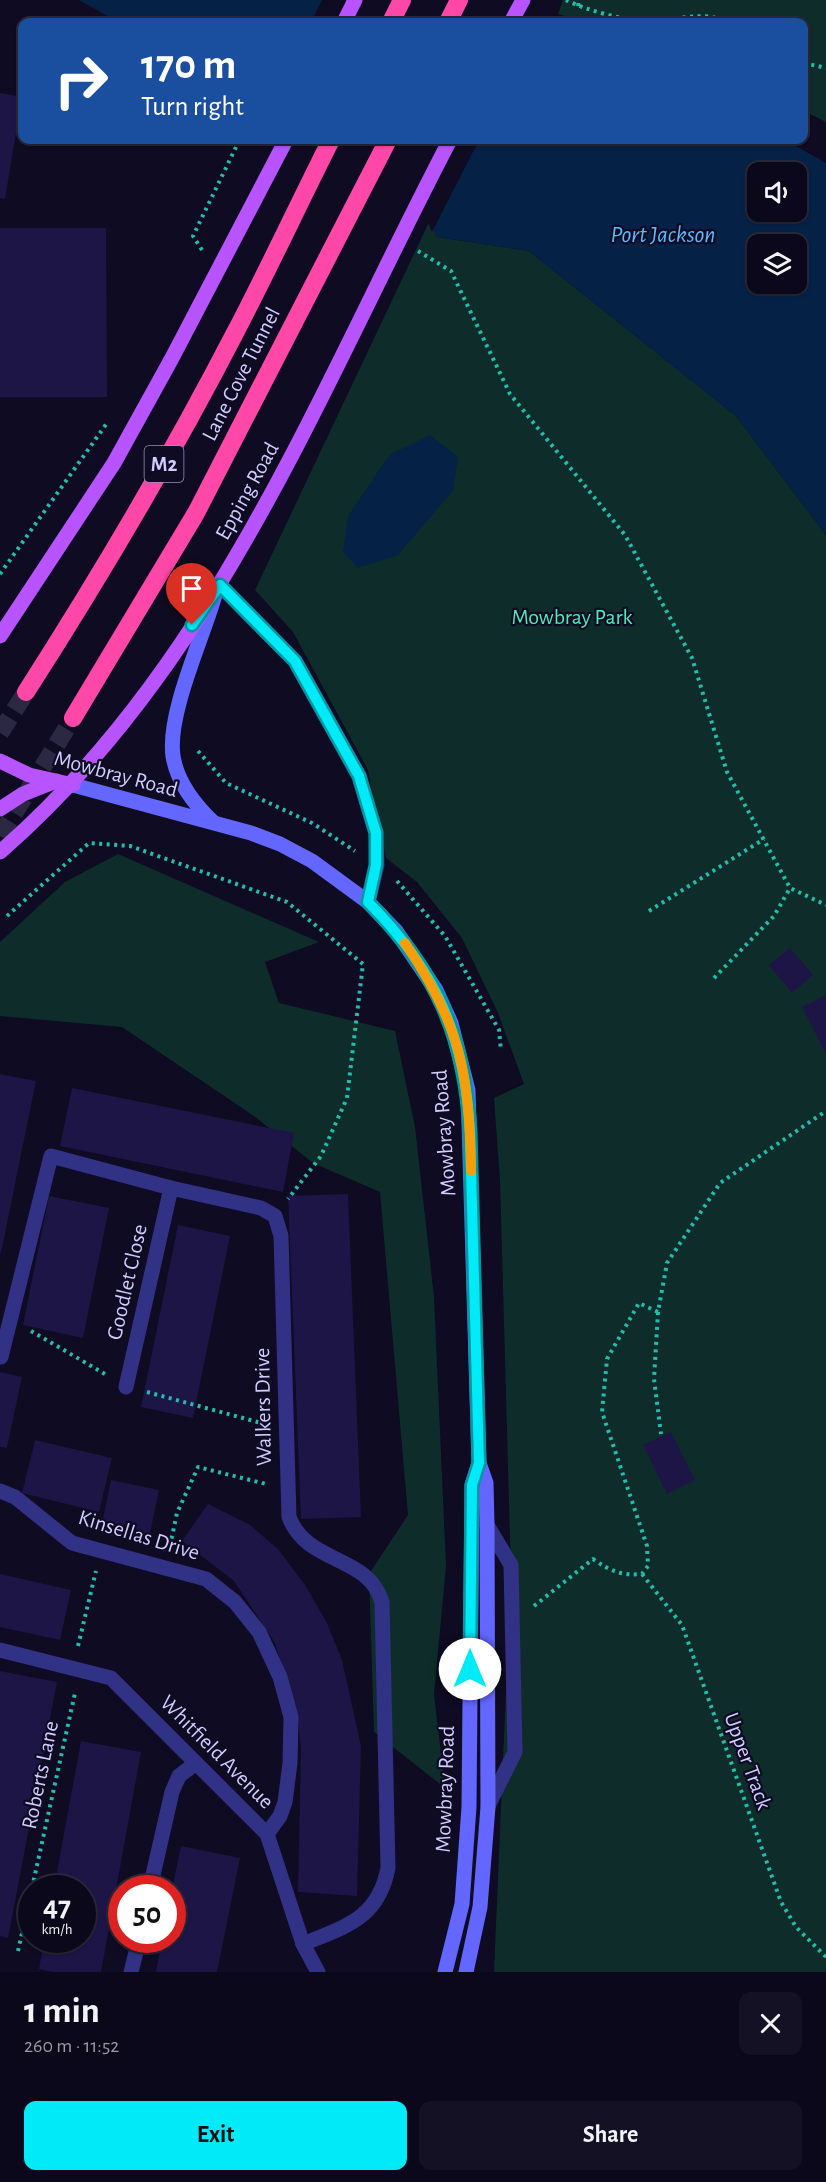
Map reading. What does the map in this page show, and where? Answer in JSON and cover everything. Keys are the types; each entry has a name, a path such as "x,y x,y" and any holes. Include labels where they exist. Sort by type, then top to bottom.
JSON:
{"highway":[{"path":"393,18 402,0"},
{"path":"450,18 459,0"},
{"name":"Lane Cove Tunnel","path":"26,692 122,538 237,330 329,144"},
{"name":"Lane Cove Tunnel","path":"73,718 196,513 386,144"}],"main road":[{"path":"346,18 355,0"},
{"path":"513,18 523,0"},
{"path":"0,636 114,463 251,210 284,144"},
{"name":"Epping Road","path":"0,852 73,784 156,678 218,587 293,456 363,311 448,144"},
{"path":"216,824 200,809 181,781 173,749 183,695 218,587"},
{"name":"Mowbray Road","path":"0,761 22,772 73,784 280,844 312,861 368,902 396,931 436,990 451,1023 462,1058 468,1090 479,1463 486,1483 487,1525 488,1807 480,1907 466,1972"},
{"path":"0,809 23,794 56,781"},
{"name":"Mowbray Road","path":"445,1972 462,1904 469,1807 472,1485 479,1463"}],"street":[{"path":"218,587 295,661 359,776 376,833 376,865 368,902"},
{"name":"Walkers Drive","path":"0,1357 51,1156 171,1188 261,1208 275,1216 281,1236 288,1517 294,1531 308,1545 367,1575 378,1587 382,1602 388,1868 385,1885 378,1901 358,1921 303,1944"},
{"name":"Goodlet Close","path":"126,1387 171,1188"},
{"name":"Kinsellas Drive","path":"0,1491 15,1497 72,1543 206,1579 235,1602 259,1632 280,1677 291,1717 290,1763 285,1802 280,1816 267,1834"},
{"path":"487,1525 511,1565 514,1752 488,1807"},
{"name":"Whitfield Avenue","path":"0,1650 111,1678 267,1834 303,1944 318,1972"},
{"path":"153,1875 172,1792 179,1776 196,1763"},
{"path":"131,1972 136,1953"}],"path":[{"path":"566,0 578,6 632,18"},
{"path":"578,6 579,0"},
{"path":"687,18 714,16 718,18"},
{"path":"808,64 826,68"},
{"path":"202,250 193,236 237,146"},
{"path":"417,251 451,271 510,394 625,535 692,658 727,772 790,888 826,905"},
{"path":"0,574 109,420"},
{"path":"649,910 764,839"},
{"path":"7,916 89,843 130,846 287,902 363,964 347,1098 321,1156 303,1179"},
{"path":"714,978 774,916 790,888"},
{"path":"661,1434 654,1379 658,1312 667,1263 720,1183 826,1111"},
{"path":"538,1603 594,1559 609,1570 624,1576 642,1574 648,1566 647,1546 602,1412 607,1359 639,1303 658,1312"},
{"path":"174,1528 177,1513 198,1467 287,1490"},
{"name":"Roberts Lane","path":"35,1875 100,1551"},
{"name":"Upper Track","path":"642,1574 682,1625 781,1902 796,1927 826,1957"}],"green space":[{"path":"563,0 826,0 826,122 808,113 808,18 570,18 558,14"},
{"name":"Mowbray Park","path":"430,220 437,237 529,251 736,416 826,535 826,1972 494,1972 511,1574 500,1180 494,1098 524,1084 498,1013 462,938 417,882 386,858 368,770 293,632 255,590"},
{"path":"118,854 319,942 265,962 279,1003 395,1031 415,1127 434,1297 446,1566 434,1694 445,1788 374,1732 369,1574 408,1515 380,1192 313,1163 254,1116 122,1027 0,1016 0,942 65,882"}],"water":[{"path":"79,0 450,0 482,18 111,18"},
{"name":"Port Jackson","path":"317,144 792,144 826,163 826,535 736,416 529,251 437,237 430,220"},
{"path":"430,435 458,457 453,491 398,555 358,568 343,552 348,516 389,455"}],"pier":[{"path":"322,0 456,0 485,18 313,18"},
{"path":"314,144 477,144 432,232 428,222"}],"building":[{"path":"0,93 18,96 18,121 5,199 0,198"},
{"path":"0,228 106,228 107,397 0,397"},
{"path":"790,948 813,975 792,993 769,965"},
{"path":"826,995 826,1054 802,1007"},
{"path":"0,1074 36,1081 1,1253 0,1253"},
{"path":"72,1088 294,1133 283,1192 60,1146"},
{"path":"348,1194 361,1517 301,1519 288,1196"},
{"path":"49,1196 109,1208 83,1338 23,1325"},
{"path":"178,1225 230,1236 193,1418 141,1407"},
{"path":"0,1372 22,1377 7,1448 0,1447"},
{"path":"671,1432 695,1480 667,1494 643,1445"},
{"path":"35,1440 112,1458 99,1512 22,1493"},
{"path":"111,1480 159,1490 148,1543 100,1533"},
{"path":"208,1504 250,1525 278,1549 305,1585 327,1623 342,1660 361,1746 357,1896 298,1892 301,1747 297,1713 275,1643 234,1581 182,1541"},
{"path":"0,1574 71,1590 60,1640 0,1627"},
{"path":"0,1671 57,1682 20,1875 18,1875 8,1938 0,1936"},
{"path":"81,1741 141,1752 119,1875 108,1875 108,1934 101,1972 53,1972 39,1969 42,1953 96,1953 96,1875 56,1875"},
{"path":"181,1846 240,1858 217,1972 156,1972 160,1953 186,1953 186,1875 175,1875"}],"tunnel":[{"path":"0,733 26,692"},
{"path":"0,836 73,718"}],"slow traffic":[{"path":"405,943 436,990 451,1023 462,1058 468,1090 471,1171"}],"route":[{"path":"192,625 220,585 295,661 359,776 376,833 376,865 368,902 396,931 436,990 451,1023 462,1058 468,1090 470,1132 479,1463 472,1485 470,1669"}]}
